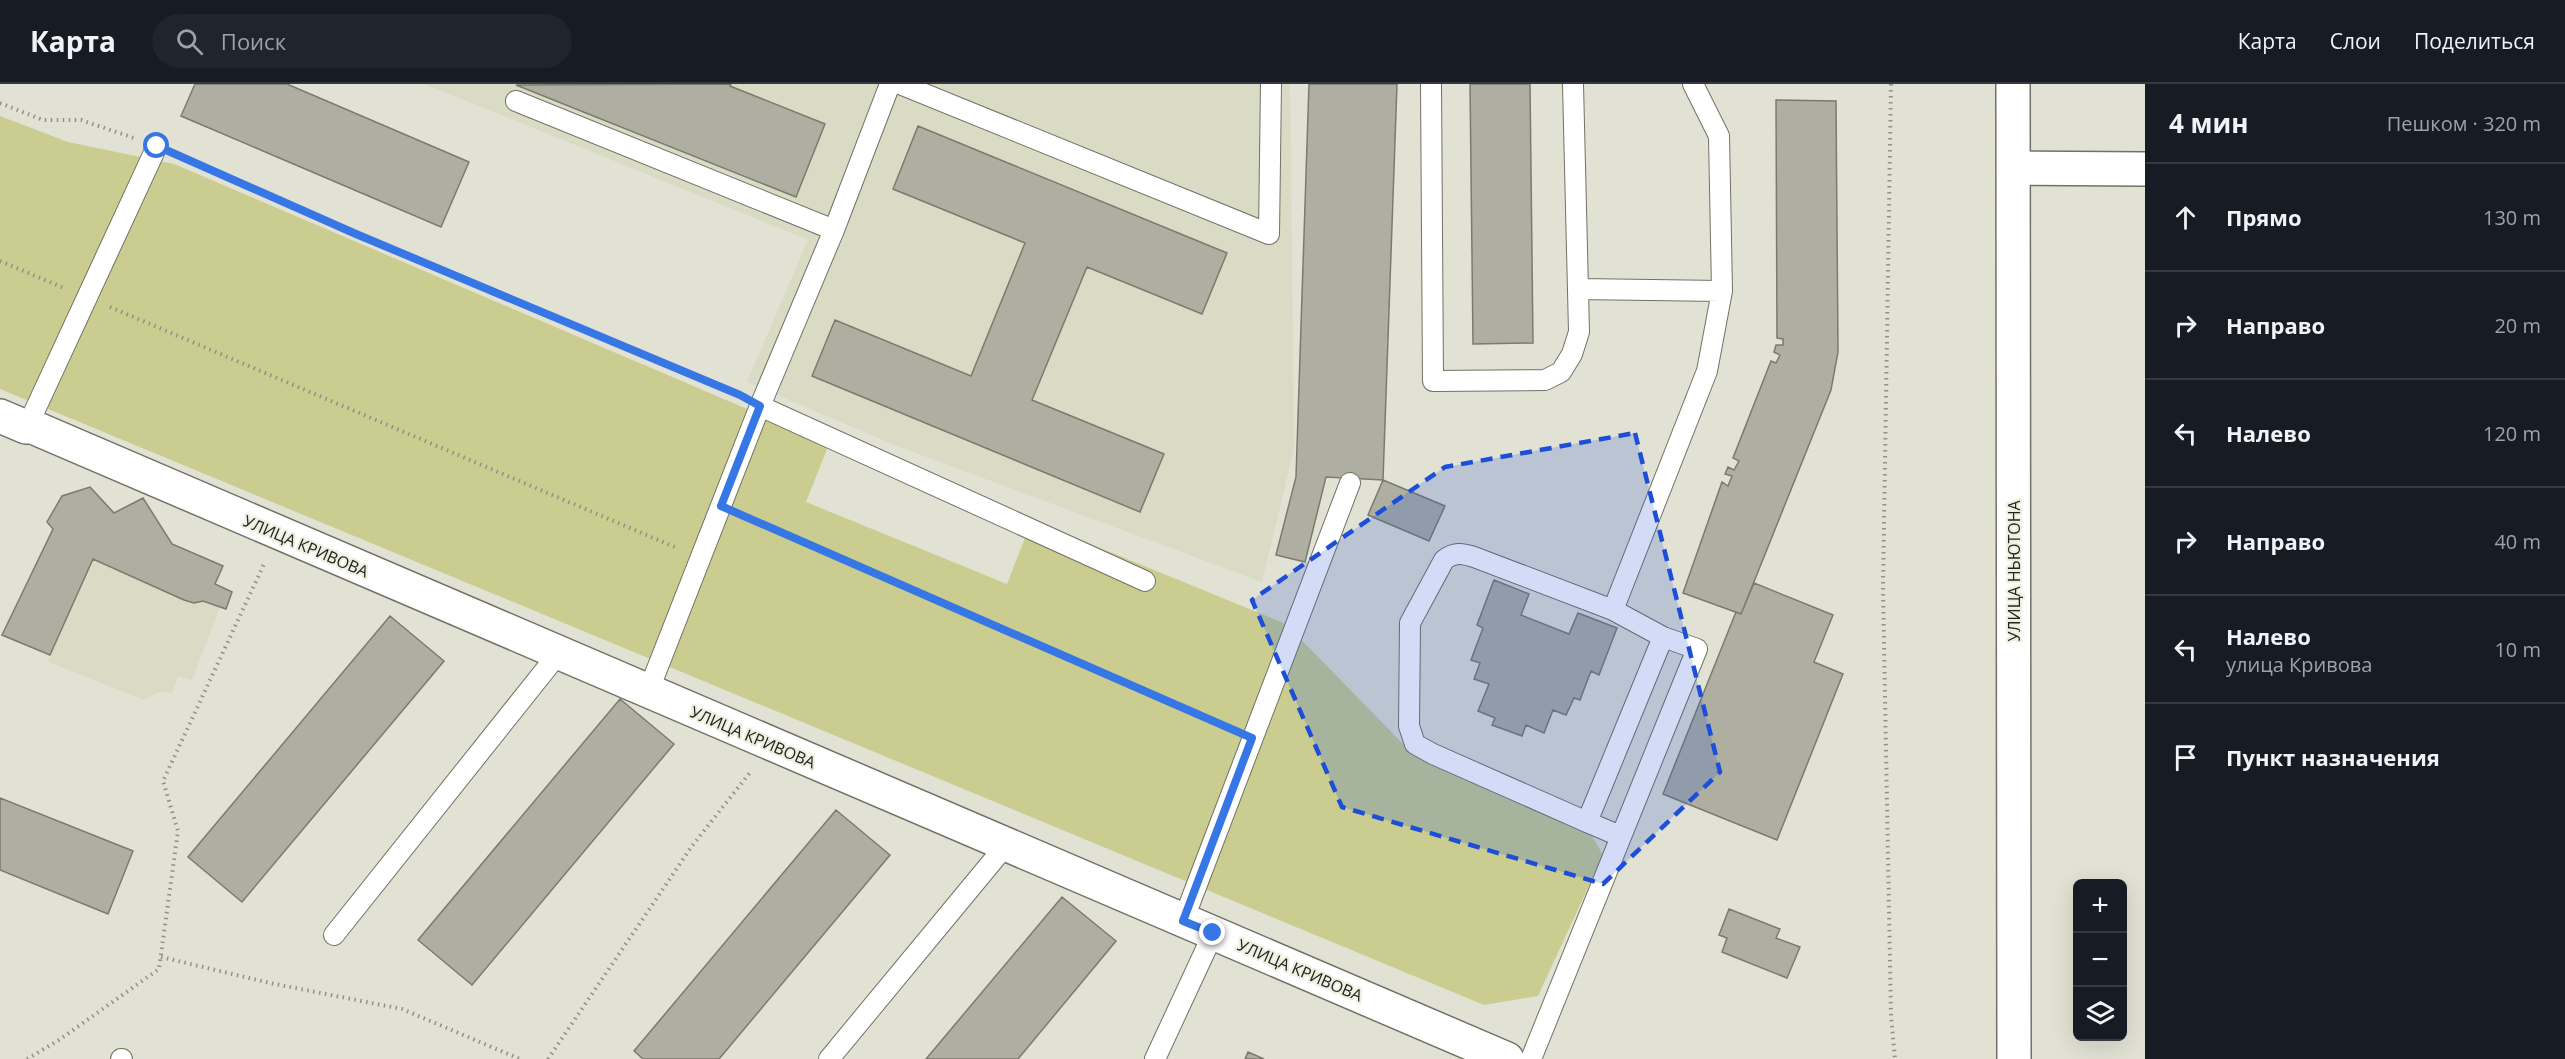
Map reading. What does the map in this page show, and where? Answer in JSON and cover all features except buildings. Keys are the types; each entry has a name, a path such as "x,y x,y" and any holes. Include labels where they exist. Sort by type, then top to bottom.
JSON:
{"street":[{"name":"УЛИЦА НЬЮТОНА","path":"2013,84 2014,1059"},
{"path":"2014,168 2145,168"},
{"name":"УЛИЦА КРИВОВА","path":"14,421 1507,1059"}],"lane":[{"path":"648,692 760,406 834,230 890,84"},
{"path":"900,84 1269,234 1270,84"},
{"path":"1431,84 1433,381 1545,380 1561,372 1572,354 1579,332 1573,84"},
{"path":"1613,610 1707,371 1722,291 1719,136 1693,84"},
{"path":"516,101 834,230"},
{"path":"14,421 86,297 157,146"},
{"path":"1579,289 1722,291"},
{"path":"760,406 1145,581"},
{"path":"1183,921 1350,483"},
{"path":"1531,1059 1697,649 1663,637 1613,610 1474,557 1452,554 1444,560 1410,623 1409,726 1415,744 1620,836"},
{"path":"1587,822 1663,637"},
{"path":"334,935 558,654"},
{"path":"830,1059 1006,845"},
{"path":"1155,1059 1213,933"}],"path":[{"path":"1891,84 1883,589 1891,1015 1895,1059"},
{"path":"0,103 43,120 81,120 157,146 356,234 740,395 760,406"},
{"path":"0,261 700,557"},
{"path":"721,506 1252,738"},
{"path":"27,1059 59,1040 159,969 178,831 163,781 278,534"},
{"path":"548,1059 692,846 759,762"},
{"path":"161,957 270,983 402,1009 520,1059"}],"highlighted area":[{"path":"1635,433 1720,772 1603,884 1342,807 1252,600 1445,467"}],"shaded area":[{"path":"425,84 1290,84 1294,449 1262,582 897,446 747,382 808,240"},
{"path":"93,559 184,600 194,603 203,601 220,607 192,680 178,676 172,693 158,692 144,700 48,662"}],"green space":[{"path":"0,116 68,142 174,164 829,444 806,502 1007,584 1032,520 1286,624 1406,747 1589,831 1603,855 1538,996 1484,1005 0,389"}],"route":[{"path":"157,146 356,234 740,395 760,406 721,506 1252,738 1183,921 1213,933"}]}
